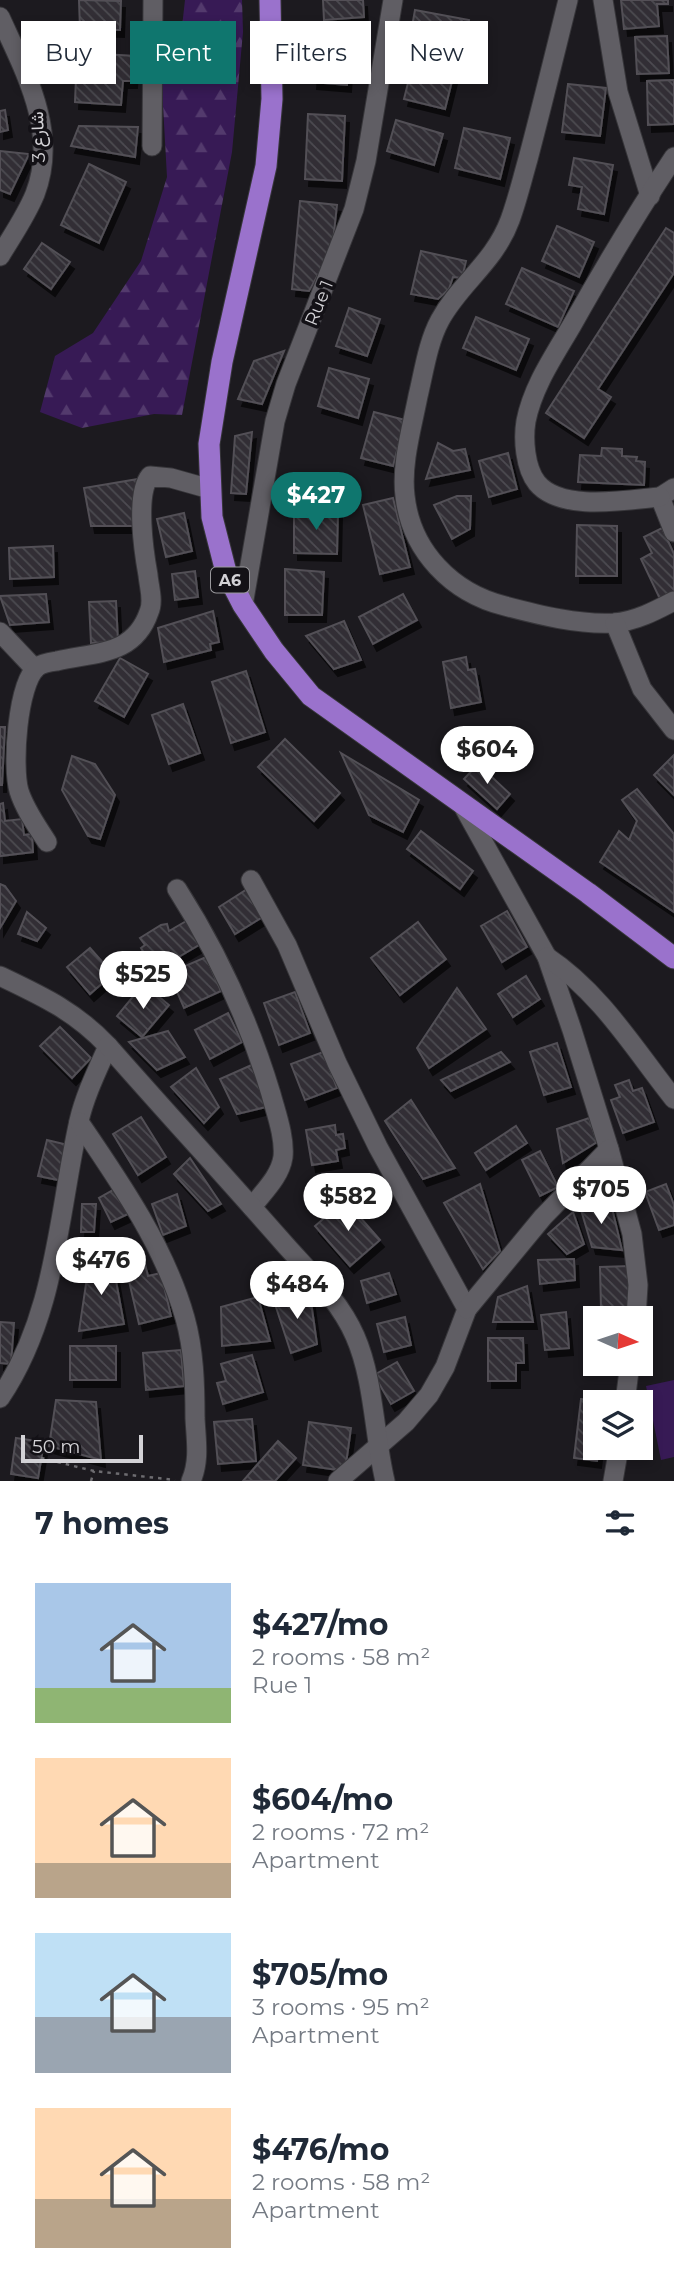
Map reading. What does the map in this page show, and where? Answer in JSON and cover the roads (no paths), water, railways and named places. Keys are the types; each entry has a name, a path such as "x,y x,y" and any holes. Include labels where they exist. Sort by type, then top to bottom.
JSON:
{"highway":[{"name":"A6","path":"270,0 272,99 266,166 211,423 212,517 226,572 243,605 274,652 311,695 588,893 674,958"}],"street":[{"path":"152,146 153,0"},
{"name":"Rue 1","path":"243,605 275,421 286,384 354,209 366,161 393,0"},
{"path":"568,0 547,89 510,220 490,258 447,309 435,332 415,411 405,467 404,494 418,540 448,578 478,598 549,616 615,623 645,615 674,601"},
{"path":"603,0 618,92 650,196"},
{"name":"شارع 3","path":"0,17 31,84 38,108 43,148 36,191 0,256"},
{"path":"674,157 543,375 535,392 525,434 532,475 541,487 558,496 579,501 603,502 667,492 674,532"},
{"path":"47,842 24,804 16,781 15,762 21,708 28,683 35,669 43,664 110,650 129,643 143,626 152,603 143,542 143,494 147,479 153,475 161,476 210,489"},
{"path":"615,623 642,689 674,730"},
{"path":"0,632 35,669"},
{"path":"463,804 547,957 609,1149 629,1223 637,1264 636,1306"},
{"path":"251,880 287,945 337,1063 378,1147 467,1309"},
{"path":"177,889 209,942 240,1004 275,1109 282,1157 279,1170 252,1207"},
{"path":"547,957 572,976 602,1006 674,1100"},
{"path":"0,976 67,1010 108,1046 329,1295 348,1321 366,1370 385,1481"},
{"path":"0,1398 27,1351 46,1295 57,1249 79,1122 89,1089 108,1046"},
{"path":"79,1122 122,1184 178,1295 190,1346 198,1455 196,1471 183,1480"},
{"path":"338,1481 407,1422 429,1395 445,1367 467,1309 543,1217 609,1149"},
{"path":"613,1481 617,1460"}]}
